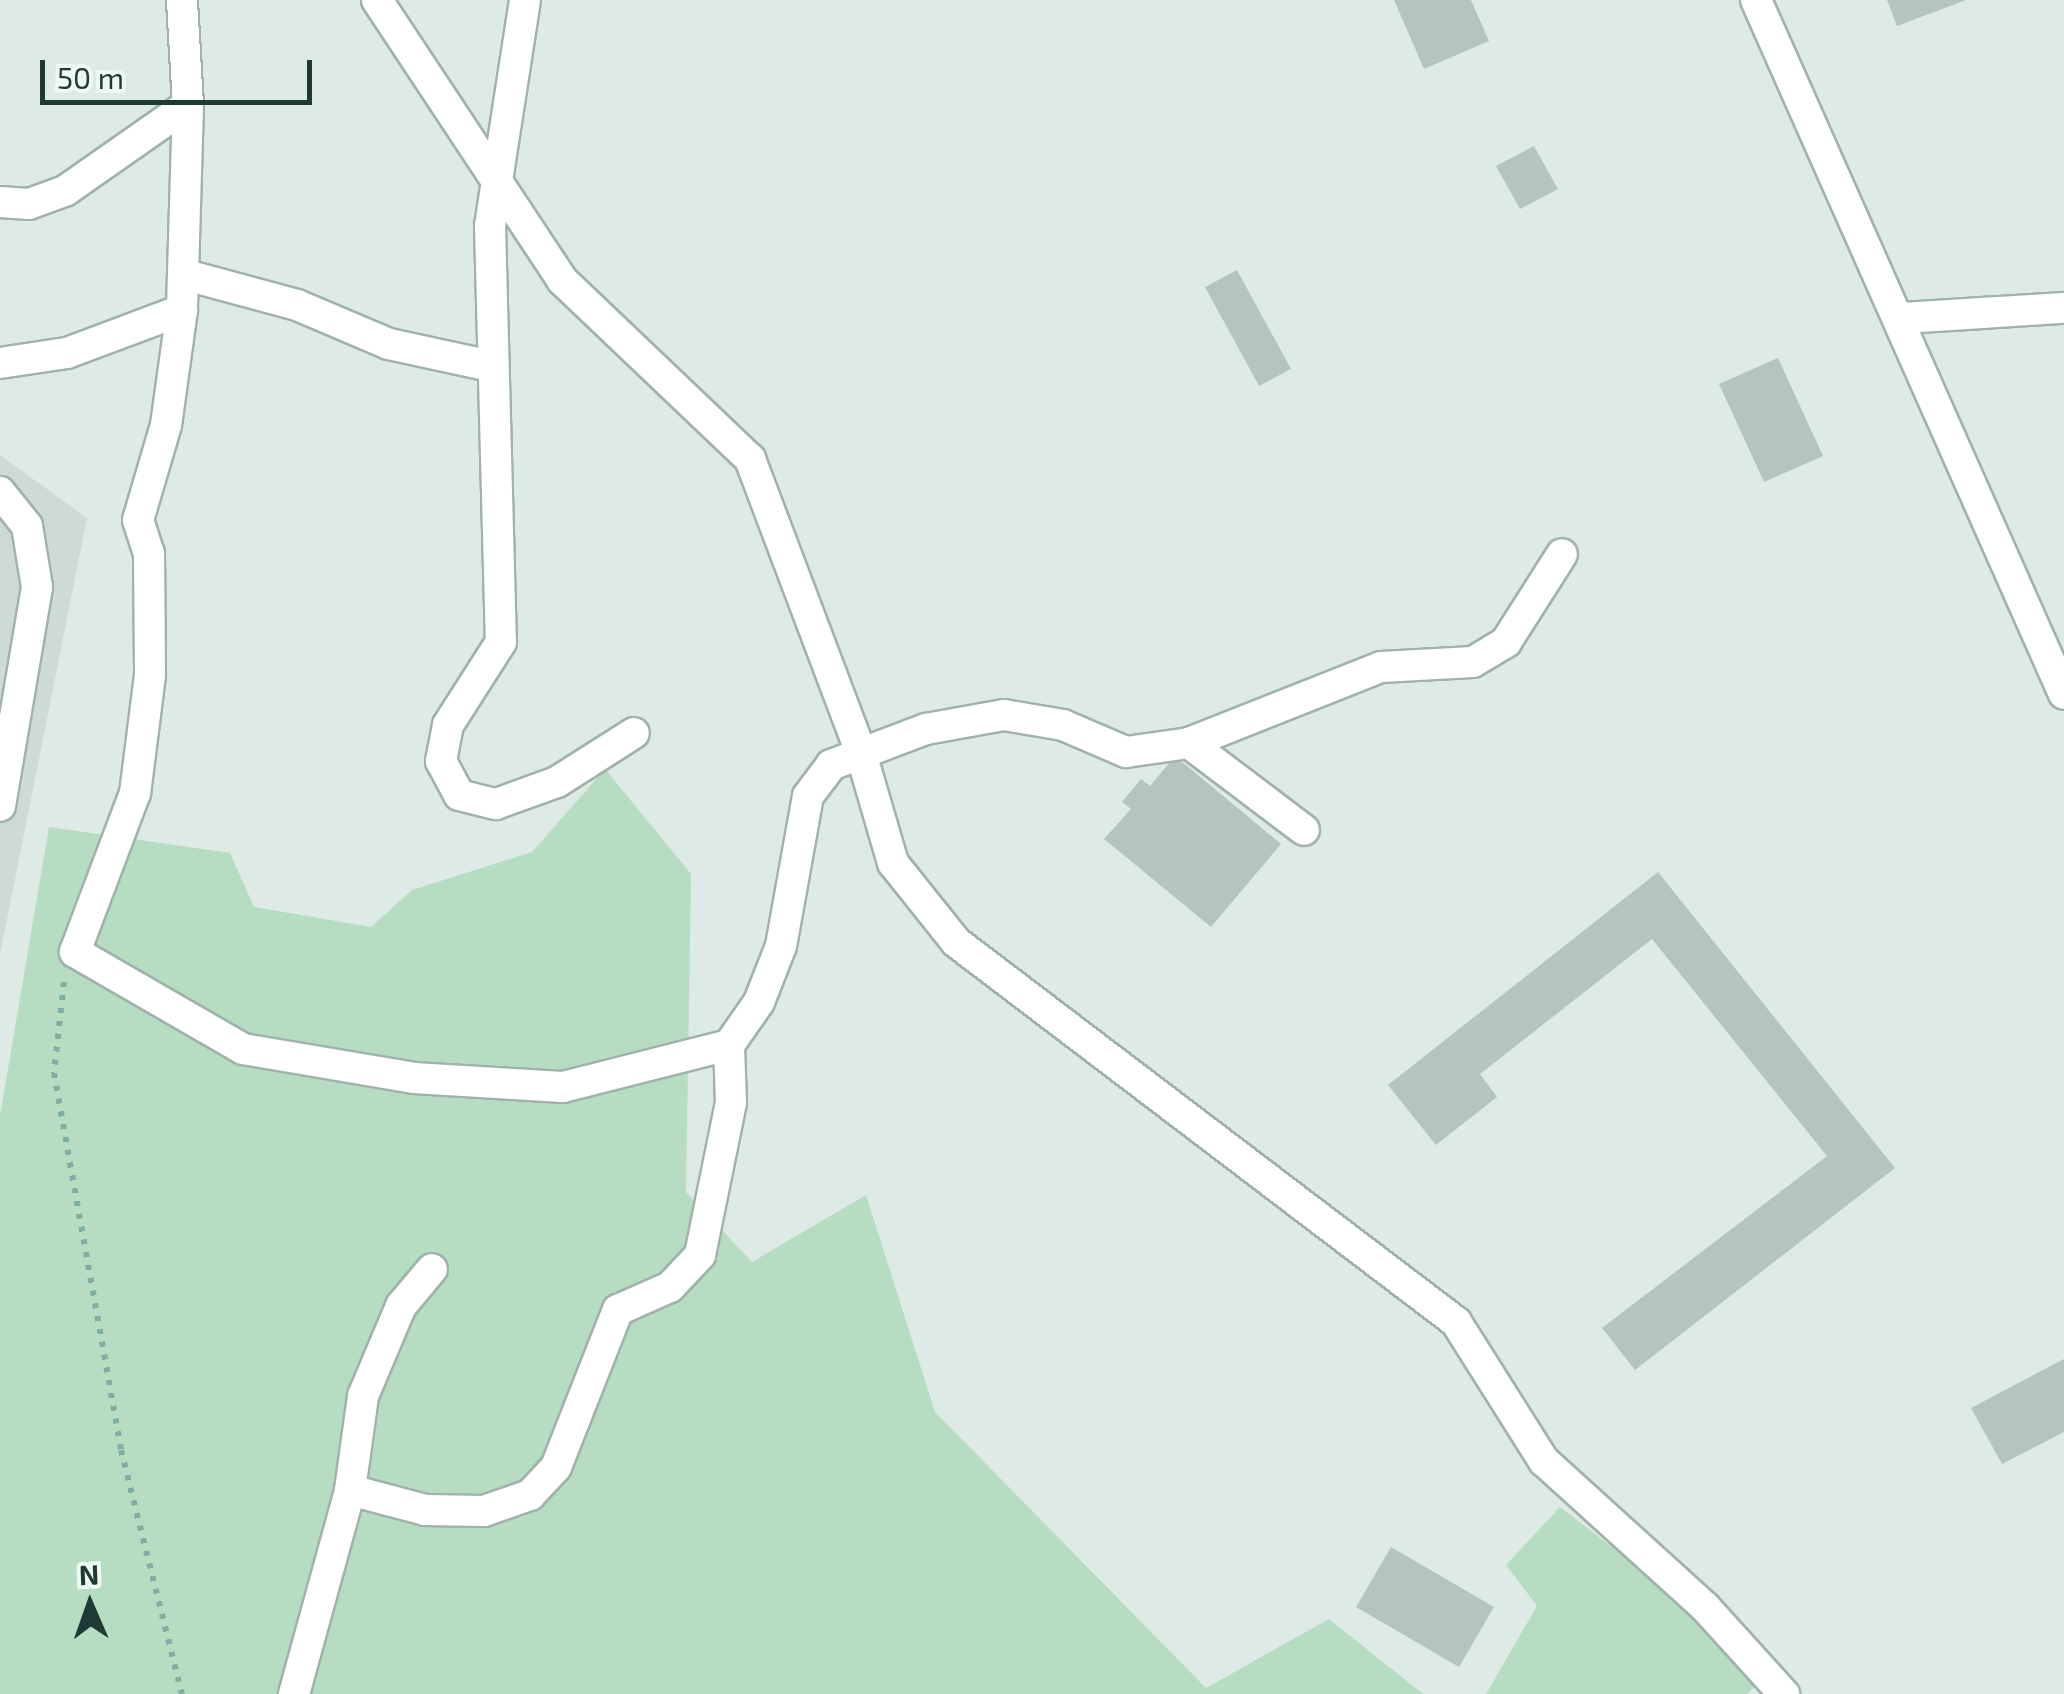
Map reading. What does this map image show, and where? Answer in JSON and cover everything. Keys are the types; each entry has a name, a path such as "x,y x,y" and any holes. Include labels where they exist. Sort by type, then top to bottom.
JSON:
{"street":[{"path":"182,0 188,104 186,275 166,425 138,520 149,553 150,674 135,793 74,952 242,1049 414,1078 563,1087 730,1045"},
{"path":"376,0 492,182 562,280 750,460 860,750 893,863 956,942 1456,1322 1544,1461 1705,1607 1784,1694"},
{"path":"525,0 492,182 490,366 501,642 448,725 441,761 459,795 496,804 557,782 634,733"},
{"path":"1756,0 1902,318 2064,694"},
{"path":"0,202 28,204 65,192 188,104"},
{"path":"186,275 297,305 389,344 490,366"},
{"path":"1902,318 2064,308"},
{"path":"0,362 67,353 182,310"},
{"path":"0,492 26,526 37,587 0,806"},
{"path":"350,1490 425,1510 484,1511 530,1494 556,1467 618,1310 670,1286 700,1255 732,1103 730,1045 759,1002 782,946 808,796 831,765 860,750 1004,715 1063,725 1126,752 1188,743 1380,666 1473,662 1506,642 1562,554"},
{"path":"1188,743 1304,830"},
{"path":"294,1694 350,1490 362,1396 401,1306 432,1269"}],"path":[{"path":"74,952 58,1001 54,1073 121,1450 182,1694"}],"shaded area":[{"path":"0,455 87,518 0,954"}],"green space":[{"path":"605,769 691,874 686,1192 752,1262 866,1195 935,1412 1206,1688 1329,1619 1423,1694 0,1694 0,1116 49,827 230,853 254,907 371,927 412,890 532,852"},
{"path":"1560,1507 1770,1673 1747,1694 1486,1694 1537,1606 1506,1565"}],"building":[{"path":"1394,0 1471,0 1489,41 1424,69"},
{"path":"1887,0 1966,0 1897,26"},
{"path":"1534,146 1558,189 1520,209 1496,166"},
{"path":"1237,270 1291,369 1259,386 1205,287"},
{"path":"1778,358 1823,456 1764,482 1719,384"},
{"path":"1175,756 1281,844 1211,927 1104,839 1131,809 1122,802 1141,779 1150,786"},
{"path":"1658,872 1895,1168 1635,1370 1602,1328 1827,1156 1652,939 1480,1074 1497,1097 1436,1145 1388,1085"},
{"path":"2064,1359 2064,1432 2002,1464 1971,1408"},
{"path":"1391,1547 1494,1607 1459,1667 1356,1607"}]}
